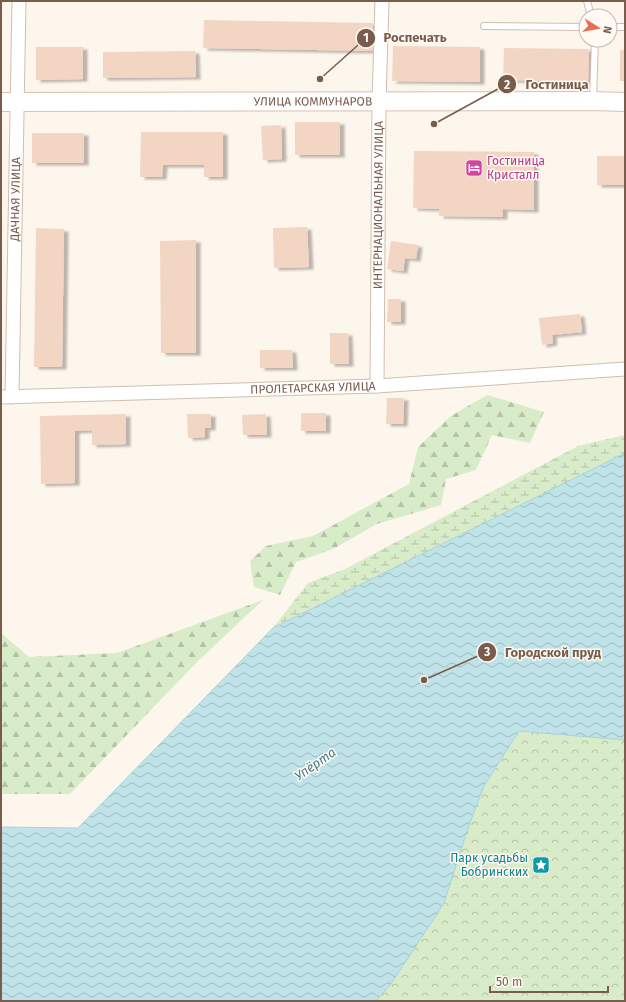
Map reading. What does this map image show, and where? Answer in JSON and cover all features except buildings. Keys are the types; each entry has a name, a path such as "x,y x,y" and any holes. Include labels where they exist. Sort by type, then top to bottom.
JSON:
{"main road":[{"name":"УЛИЦА КОММУНАРОВ","path":"9,102 625,102"}],"street":[{"name":"ДАЧНАЯ УЛИЦА","path":"7,397 9,102 19,1"},
{"name":"ИНТЕРНАЦИОНАЛЬНАЯ УЛИЦА","path":"378,386 382,1"},
{"name":"ПРОЛЕТАРСКАЯ УЛИЦА","path":"7,397 378,386 625,369"}],"lane":[{"path":"484,26 578,27"},
{"path":"593,101 595,48"}],"green space":[{"path":"487,395 544,412 530,443 492,435 476,470 446,479 441,505 377,524 333,549 296,562 280,595 254,587 250,561 266,546 313,536 409,484 418,447 451,416"},
{"path":"625,435 625,453 273,628 308,583 345,569 578,446"},
{"path":"263,600 197,662 70,794 1,794 1,633 29,657 117,653"},
{"name":"Парк усадьбы Бобринских","path":"519,731 625,740 625,1001 376,1001 391,984 444,903 468,828 484,786"}],"water":[{"name":"Упёрта","path":"625,453 625,740 519,731 484,786 468,828 444,903 391,984 376,1001 1,1001 1,827 78,828 273,628"}],"place":[{"name":"Роспечать","path":"320,79"},
{"name":"Гостиница","path":"434,124"},
{"name":"Гостиница Кристалл","path":"474,168"},
{"name":"Городской пруд","path":"424,680"},
{"name":"Парк усадьбы Бобринских","path":"541,865"}]}
